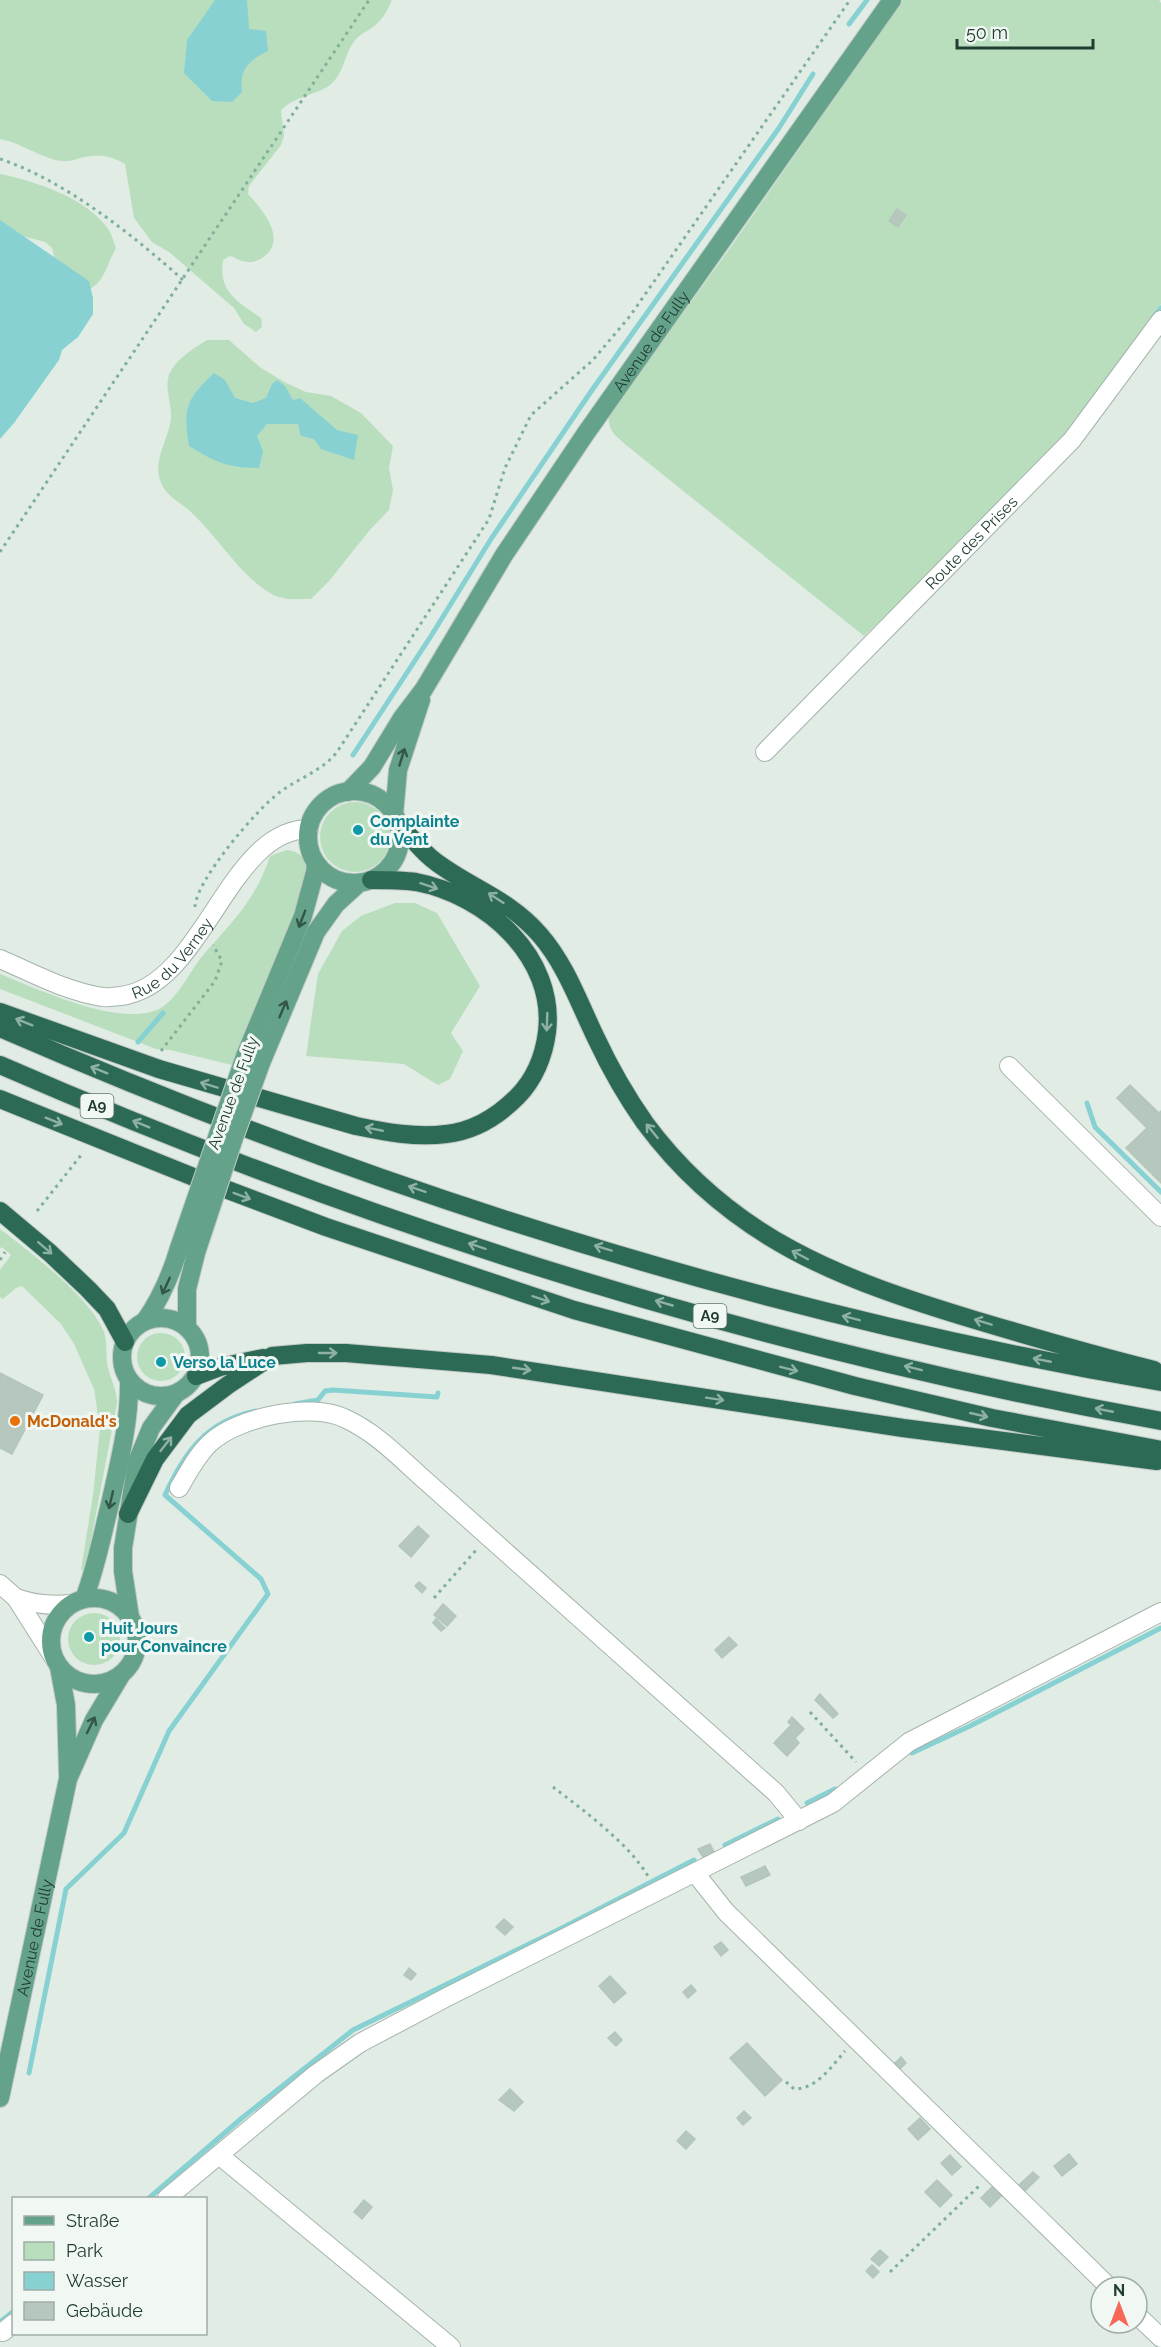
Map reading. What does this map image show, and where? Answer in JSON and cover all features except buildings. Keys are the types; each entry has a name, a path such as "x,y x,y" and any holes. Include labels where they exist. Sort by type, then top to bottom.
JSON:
{"highway":[{"path":"396,819 431,859 514,910 540,936 564,970 604,1055 633,1105 679,1163 738,1216 795,1253 855,1280 1046,1342 1161,1372"},
{"path":"0,1012 159,1070 356,1126 389,1132 436,1135 458,1132 479,1125 506,1108 521,1094 542,1057 548,1028 548,1007 544,987 536,968 516,939 496,920 471,904 418,882 365,882"},
{"path":"0,1028 91,1067 283,1141 446,1199 572,1239 729,1285 868,1322 987,1350 1161,1382"},
{"name":"A9","path":"0,1065 121,1116 258,1169 458,1240 573,1276 850,1353 955,1378 1161,1421"},
{"name":"A9","path":"0,1099 196,1178 326,1227 574,1310 855,1386 992,1418 1161,1450"},
{"path":"0,1210 51,1253 107,1309 125,1342"},
{"path":"196,1377 240,1361 307,1353 346,1353 469,1363 903,1428 1161,1461"},
{"path":"128,1514 155,1459 189,1415 228,1385 272,1356"}],"main road":[{"name":"Avenue de Fully","path":"348,792 372,767 402,718 424,689 504,555 586,433 892,0"},
{"name":"Avenue de Fully","path":"396,819 398,770 424,689"},
{"path":"348,792 362,792 375,796 386,804 396,819 400,844 396,857 388,869 365,882 334,879 321,869 309,846 309,829 315,814 326,801 348,792"},
{"name":"Avenue de Fully","path":"145,1322 188,1251 303,916 316,862"},
{"name":"Avenue de Fully","path":"253,1060 316,932 336,904 365,882"},
{"name":"Avenue de Fully","path":"187,1327 188,1251"},
{"path":"77,1601 100,1545 121,1458 129,1397 129,1380 122,1359 125,1342 131,1332 145,1322 159,1318 169,1319 187,1327 195,1336 200,1347 200,1365 196,1377 189,1386 175,1395 151,1428 137,1462 123,1548 123,1571 130,1617 136,1630 136,1650 131,1664 121,1675 109,1682 88,1684 69,1677 56,1662 50,1644 52,1628 59,1614 77,1601 101,1598 110,1600 118,1604 130,1617"},
{"path":"129,1380 149,1395 165,1397 175,1395"},
{"name":"Avenue de Fully","path":"56,1662 66,1705 68,1779"},
{"name":"Avenue de Fully","path":"0,2098 68,1779 94,1720 121,1675"}],"street":[{"name":"Route des Prises","path":"765,752 1072,440 1161,320"},
{"name":"Rue du Verney","path":"0,959 71,989 105,998 132,994 154,983 175,965 237,878 266,846 288,831 309,829"},
{"path":"1009,1066 1161,1217"},
{"path":"179,1488 203,1450 223,1433 266,1417 318,1410 342,1416 365,1429 488,1537 776,1793 799,1821"},
{"path":"0,1584 16,1598 56,1662"},
{"path":"16,1598 39,1605 52,1606 77,1601"},
{"path":"169,2197 316,2074 360,2043 833,1803 895,1751 918,1736 1161,1612"},
{"path":"695,1873 726,1912 1097,2275"},
{"path":"219,2155 451,2347"},
{"path":"1149,2326 1161,2338"}],"path":[{"path":"0,552 369,0"},
{"path":"160,1053 215,981 222,962 195,916 195,902 211,873 245,825 279,793 320,768 337,752 489,519 505,468 531,415 593,360 630,316 850,0"},
{"path":"0,159 43,178 88,206 159,258 183,280"},
{"path":"37,1211 82,1154"},
{"path":"0,1260 6,1252"},
{"path":"434,1598 488,1537"},
{"path":"810,1712 859,1765 866,1776"},
{"path":"553,1787 582,1809 634,1857 645,1870 656,1893"},
{"path":"786,2082 794,2089 805,2088 813,2084 856,2038"},
{"path":"890,2272 992,2172"}],"green space":[{"path":"0,0 392,0 380,20 353,42 339,74 330,85 285,106 281,111 284,136 281,145 249,186 248,194 260,207 270,224 274,241 271,249 263,257 253,262 230,256 223,260 222,271 231,295 261,318 262,327 256,332 244,324 234,308 169,252 152,242 134,218 125,164 108,157 98,156 66,161 54,160 0,139"},
{"path":"903,0 1159,0 1161,3 1161,304 1077,421 864,636 626,445 612,432 609,419 610,413 728,251"},
{"path":"0,174 29,181 60,193 87,208 99,218 109,230 116,248 100,281 82,291 56,264 52,248 45,242 0,230"},
{"path":"207,340 229,340 261,368 286,383 306,392 331,396 361,413 393,446 389,468 393,490 389,510 311,599 280,597 259,585 239,567 194,515 170,496 160,480 158,464 171,418 169,374 184,356"},
{"path":"355,802 374,808 384,818 390,837 384,856 374,866 355,872 336,866 326,856 320,837 326,818 336,808"},
{"path":"287,850 295,852 305,860 307,872 305,894 232,1065 170,1050 156,1049 0,989 0,974 60,998 107,1011 130,1014 149,1012 165,1005 176,994 199,960 243,909 258,885 270,856"},
{"path":"395,903 415,903 437,913 480,986 451,1033 463,1051 450,1079 438,1085 404,1064 306,1056 318,974 342,931 361,916"},
{"path":"0,1229 73,1290 97,1319 105,1336 107,1363 117,1403 88,1556 83,1570 81,1570 93,1495 100,1428 94,1389 74,1344 61,1324 22,1286 3,1299 0,1297 0,1270 11,1255 2,1247 0,1249"},
{"path":"161,1333 178,1340 185,1357 178,1374 161,1381 144,1374 137,1357 144,1340"},
{"path":"89,1613 99,1613 109,1617 116,1624 120,1639 116,1654 109,1661 99,1665 89,1665 79,1661 72,1654 68,1644 68,1634 72,1624 79,1617"}],"water":[{"path":"215,0 247,0 249,29 266,31 268,51 247,66 242,77 242,92 232,102 212,101 184,73 187,40"},
{"path":"0,220 89,281 93,298 93,314 78,337 62,350 59,360 0,439"},
{"path":"214,373 225,380 235,398 253,403 266,398 272,384 277,380 285,386 293,400 300,398 337,430 358,435 354,460 321,449 314,439 301,436 298,424 267,424 257,436 263,451 259,468 222,463 189,446 186,422 189,405 197,390"}],"waterway":[{"path":"849,24 867,0"},
{"path":"353,755 491,539 592,390 779,128 813,74"},
{"path":"1154,317 1161,308"},
{"path":"138,1042 163,1013"},
{"path":"1087,1103 1095,1127 1161,1192"},
{"path":"295,1404 318,1400 325,1391 333,1390 437,1397 438,1393"},
{"path":"29,2073 66,1889 124,1833 169,1731 268,1594 261,1579 165,1495 181,1465 200,1440 224,1422 256,1411"},
{"path":"912,1753 970,1726 1161,1628"},
{"path":"807,1803 835,1789"},
{"path":"725,1845 778,1819"},
{"path":"150,2197 242,2118 353,2030 560,1929 694,1860"},
{"path":"0,2322 12,2313"}],"place":[{"name":"Complainte du Vent","path":"358,830"},
{"name":"Verso la Luce","path":"161,1362"},
{"name":"McDonald's","path":"15,1421"},
{"name":"Huit Jours pour Convaincre","path":"89,1637"}]}
